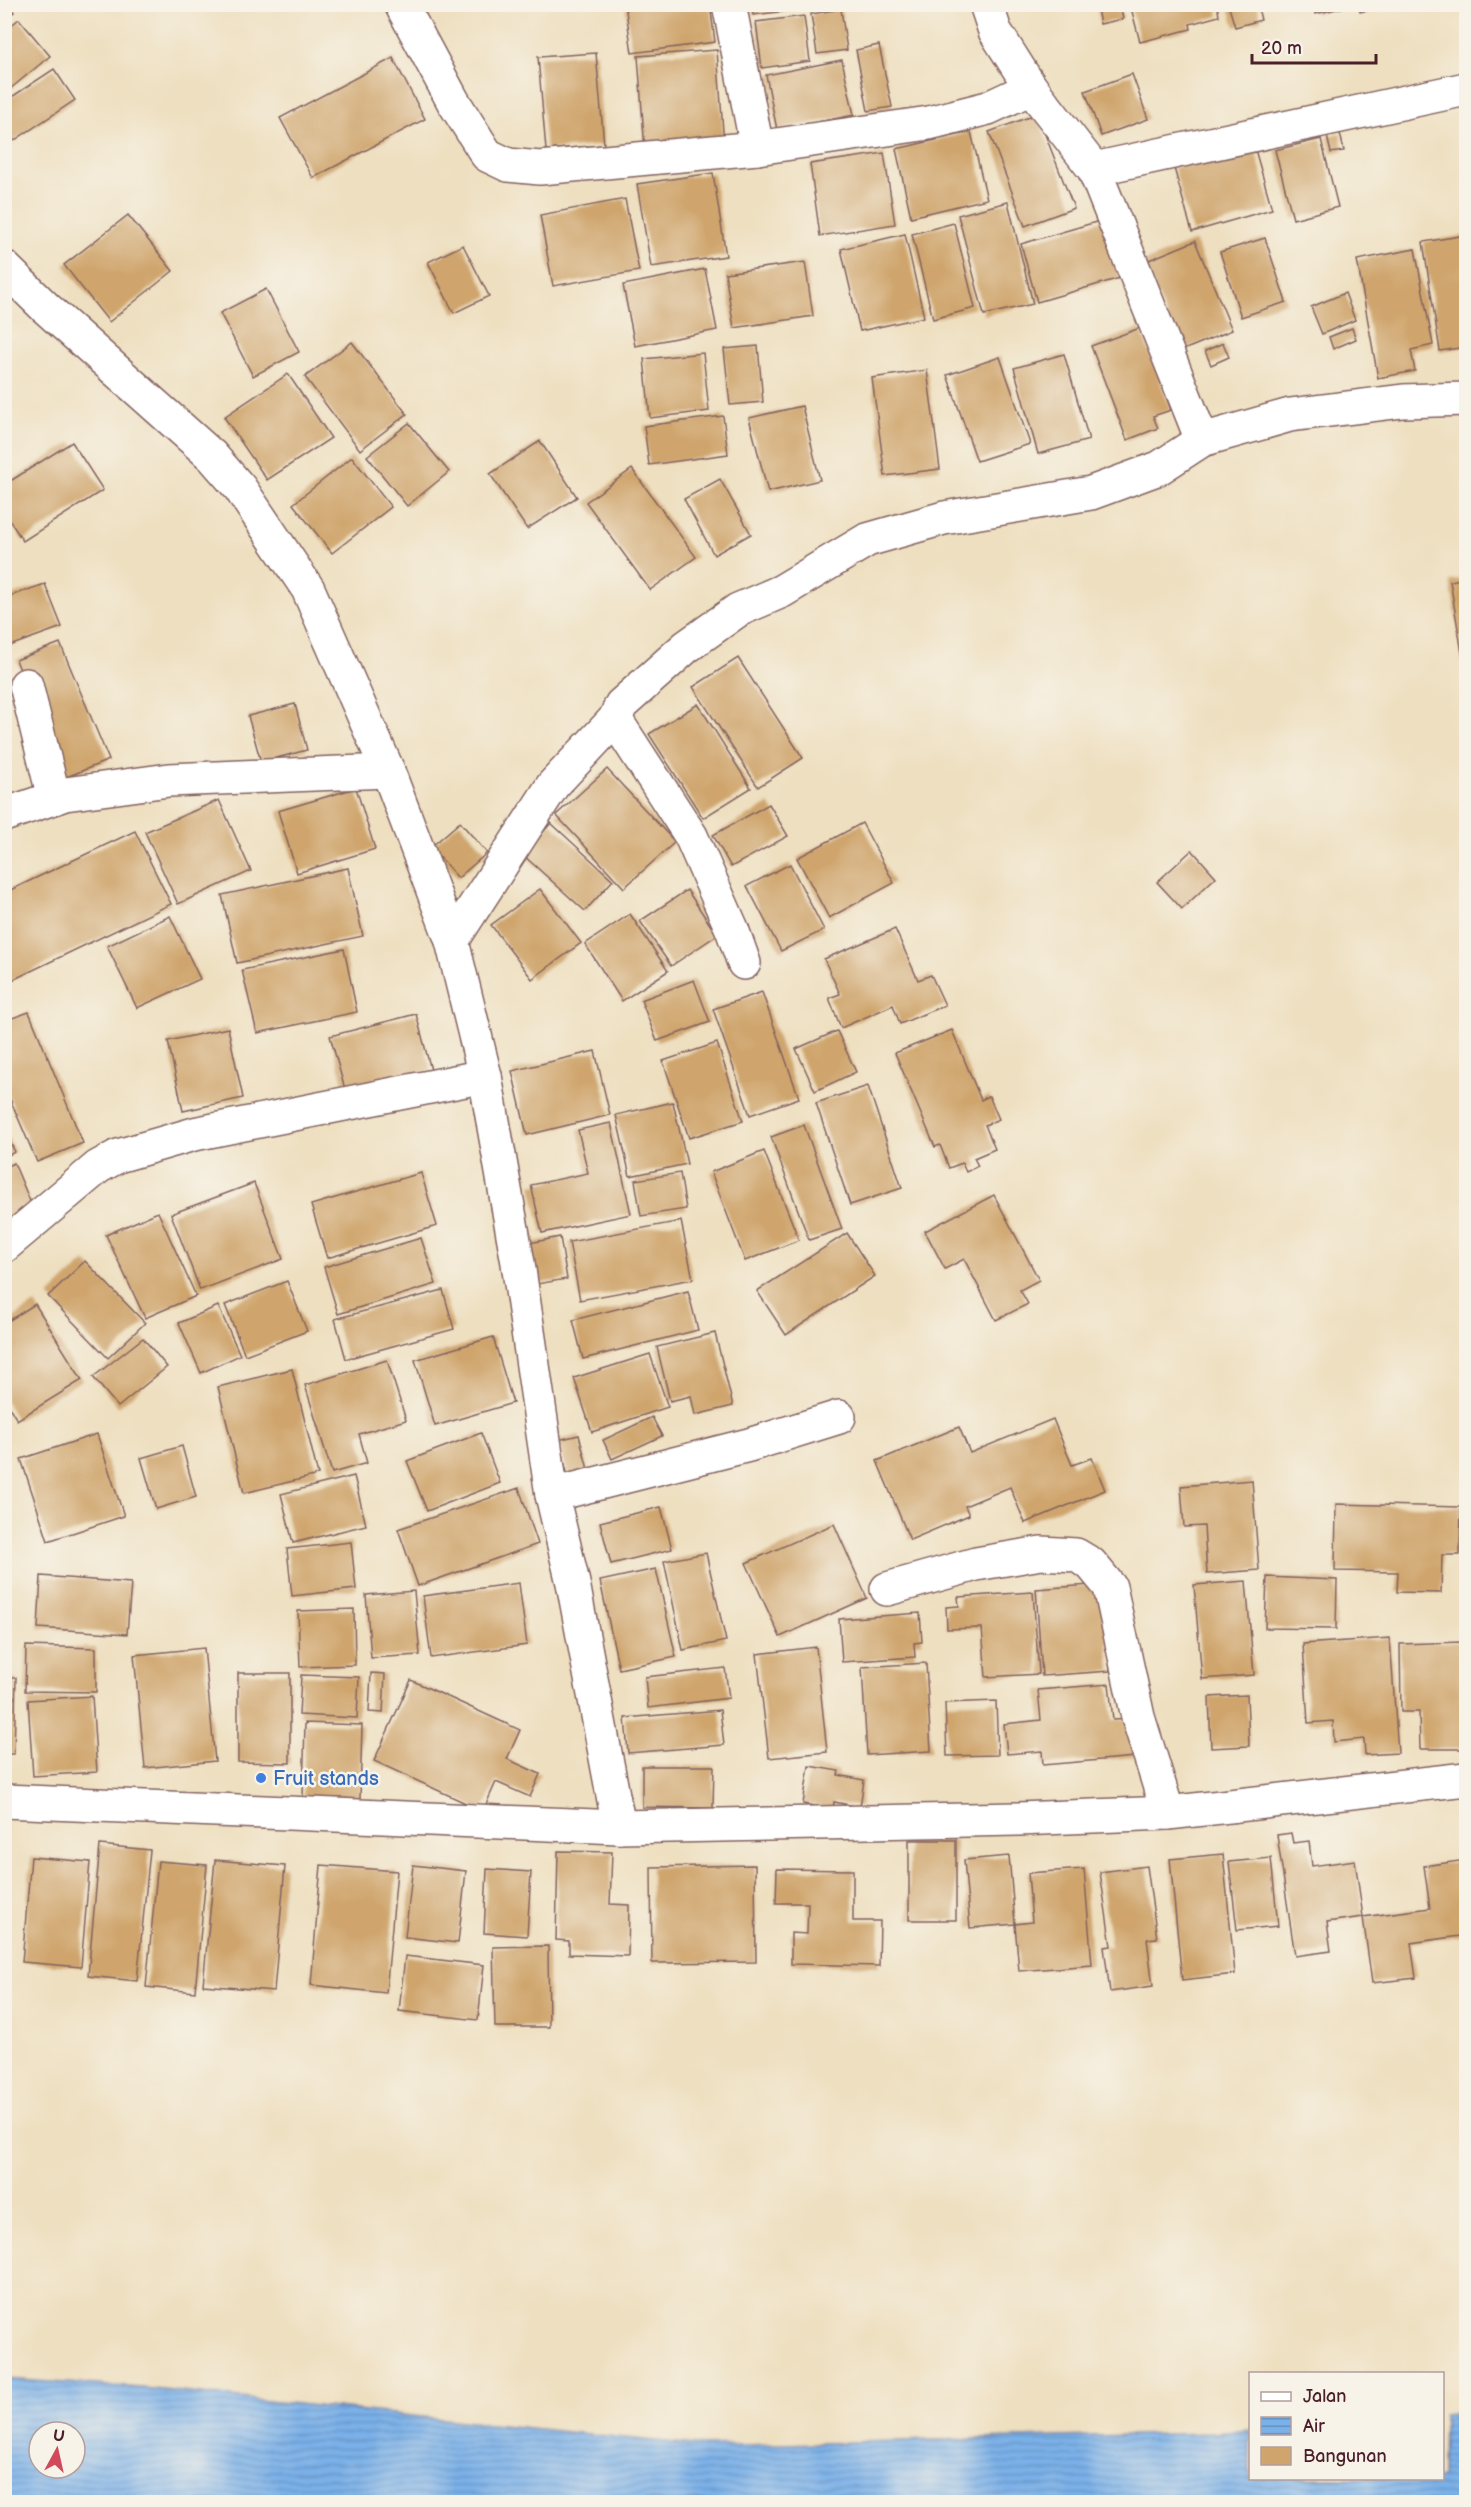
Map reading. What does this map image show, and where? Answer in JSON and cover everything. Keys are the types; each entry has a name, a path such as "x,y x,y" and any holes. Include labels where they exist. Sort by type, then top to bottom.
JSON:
{"main road":[{"path":"401,4 472,134 487,155 508,165 540,168 757,148 929,123 988,108 1031,88"},
{"path":"729,4 757,148"},
{"path":"986,4 995,31 1031,88 1094,168 1202,440"},
{"path":"1094,168 1467,89"},
{"path":"4,267 46,308 212,456 240,488 308,589 388,771 452,941 485,1076 518,1263 552,1495 573,1583 619,1827"},
{"path":"452,941 554,785 615,719 621,705 686,647 729,616 782,591 867,540 944,518 1091,493 1159,468 1202,440 1290,415 1403,401 1467,399"},
{"path":"26,685 54,798"},
{"path":"615,719 691,836 732,929 744,963"},
{"path":"4,815 65,794 169,780 388,771"},
{"path":"4,1246 57,1204 98,1167 118,1156 194,1134 485,1076"},
{"path":"552,1495 749,1445 839,1417"},
{"path":"887,1588 976,1564 1041,1553 1076,1555 1091,1564 1110,1587 1138,1717 1168,1813"},
{"path":"4,1801 619,1827 1018,1819 1168,1813 1467,1779"}],"water":[{"path":"4,2379 142,2388 703,2446 1213,2433 1249,2430 1249,2480 1444,2480 1444,2414 1466,2412 1466,2502 5,2502"}],"building":[{"path":"625,4 710,4 715,42 632,53"},
{"path":"752,4 803,4 804,9 753,15"},
{"path":"1096,4 1120,4 1123,19 1100,24"},
{"path":"1130,4 1217,4 1219,16 1190,24 1191,29 1140,42"},
{"path":"1228,4 1257,4 1261,20 1235,27"},
{"path":"1313,4 1354,4 1354,5 1315,14"},
{"path":"1358,4 1393,4 1393,6 1360,12"},
{"path":"4,5 9,5 14,12 4,19"},
{"path":"841,9 847,50 817,54 811,14"},
{"path":"804,16 810,61 762,68 756,22"},
{"path":"19,19 50,56 4,94 4,31"},
{"path":"879,45 892,107 868,111 856,50"},
{"path":"717,50 724,145 645,151 638,56"},
{"path":"596,53 604,145 546,150 538,57"},
{"path":"393,58 425,119 313,178 280,118"},
{"path":"842,60 854,115 777,130 766,75"},
{"path":"54,69 75,100 9,144 4,137 4,102"},
{"path":"1132,74 1148,119 1101,136 1085,91"},
{"path":"1037,114 1074,208 1025,226 989,132"},
{"path":"971,132 987,199 911,217 896,149"},
{"path":"1340,133 1344,151 1331,153 1327,136"},
{"path":"1321,139 1338,207 1293,219 1275,150"},
{"path":"1254,146 1272,209 1192,232 1174,168"},
{"path":"884,153 895,224 820,236 810,164"},
{"path":"713,173 726,256 651,267 637,184"},
{"path":"625,199 639,271 553,286 540,215"},
{"path":"1008,202 1033,304 984,315 958,215"},
{"path":"128,215 173,271 109,322 64,265"},
{"path":"1103,220 1120,278 1037,302 1021,244"},
{"path":"954,223 975,308 933,319 912,234"},
{"path":"905,234 924,317 860,331 841,249"},
{"path":"1466,235 1466,347 1440,351 1423,242"},
{"path":"1265,238 1286,302 1241,317 1220,252"},
{"path":"1195,241 1232,330 1181,351 1144,262"},
{"path":"463,245 489,296 454,313 428,262"},
{"path":"1415,249 1433,345 1411,350 1415,371 1378,378 1357,260"},
{"path":"805,262 813,316 734,328 725,273"},
{"path":"705,269 717,330 635,346 623,285"},
{"path":"266,289 299,352 253,376 220,313"},
{"path":"1345,293 1355,320 1322,334 1311,307"},
{"path":"1140,328 1171,410 1153,416 1158,428 1127,440 1091,346"},
{"path":"1352,328 1356,339 1333,349 1329,337"},
{"path":"352,342 407,414 360,450 305,377"},
{"path":"1223,343 1229,357 1211,365 1205,351"},
{"path":"758,346 763,402 730,405 724,349"},
{"path":"703,353 709,411 650,418 644,359"},
{"path":"1064,354 1089,440 1038,454 1014,368"},
{"path":"1000,357 1030,444 977,461 947,375"},
{"path":"927,370 940,469 885,476 872,378"},
{"path":"288,374 331,438 267,480 224,417"},
{"path":"802,406 820,480 768,492 749,418"},
{"path":"723,416 728,454 649,465 644,426"},
{"path":"409,423 449,472 407,506 367,456"},
{"path":"540,441 577,497 527,529 490,474"},
{"path":"72,442 103,490 23,541 4,512 4,485"},
{"path":"352,457 391,507 332,553 293,504"},
{"path":"632,469 696,557 650,590 586,502"},
{"path":"720,479 751,534 714,555 684,499"},
{"path":"1466,578 1466,658 1463,659 1450,581"},
{"path":"45,584 62,627 4,648 4,598"},
{"path":"60,643 109,760 64,778 16,660"},
{"path":"738,658 803,758 758,787 693,687"},
{"path":"295,704 307,750 261,762 248,716"},
{"path":"698,704 751,788 703,818 649,734"},
{"path":"607,769 675,842 624,888 556,815"},
{"path":"356,788 375,849 297,873 278,811"},
{"path":"219,800 251,871 178,904 145,832"},
{"path":"769,804 788,836 731,867 713,835"},
{"path":"460,822 487,853 458,878 431,847"},
{"path":"551,823 613,880 585,911 523,855"},
{"path":"862,823 894,883 829,918 797,858"},
{"path":"135,831 171,904 4,984 4,893"},
{"path":"1192,850 1216,877 1182,909 1157,882"},
{"path":"790,864 824,930 781,951 747,886"},
{"path":"348,868 363,936 237,963 222,895"},
{"path":"540,889 581,943 532,979 491,925"},
{"path":"687,890 717,935 671,966 640,921"},
{"path":"630,914 668,971 622,1001 585,944"},
{"path":"170,916 200,979 137,1008 107,946"},
{"path":"895,929 918,980 931,975 945,1005 900,1024 893,1005 841,1028 829,998 840,994 824,959"},
{"path":"344,949 357,1012 257,1033 242,970"},
{"path":"694,980 710,1022 657,1041 641,1000"},
{"path":"762,992 799,1098 750,1115 713,1009"},
{"path":"29,1012 83,1143 37,1162 4,1085 4,1021"},
{"path":"416,1014 431,1070 346,1093 330,1036"},
{"path":"228,1028 243,1098 183,1111 168,1041"},
{"path":"952,1030 981,1100 989,1096 999,1119 985,1125 995,1149 974,1158 978,1166 966,1172 962,1163 949,1168 940,1145 935,1147 895,1053"},
{"path":"837,1031 856,1072 815,1091 796,1049"},
{"path":"717,1043 743,1121 689,1138 663,1061"},
{"path":"595,1051 610,1115 527,1135 512,1071"},
{"path":"868,1086 902,1188 850,1205 816,1103"},
{"path":"673,1102 687,1164 630,1176 616,1115"},
{"path":"611,1123 631,1214 542,1233 531,1185 588,1173 578,1130"},
{"path":"804,1125 842,1229 809,1240 771,1137"},
{"path":"4,1130 15,1152 4,1157"},
{"path":"764,1151 799,1240 745,1261 711,1172"},
{"path":"14,1163 35,1213 4,1225 4,1167"},
{"path":"421,1173 437,1226 327,1258 311,1205"},
{"path":"680,1173 686,1209 641,1216 635,1180"},
{"path":"254,1183 283,1259 200,1290 171,1214"},
{"path":"994,1195 1039,1280 1020,1290 1028,1304 996,1320 964,1259 945,1269 925,1231"},
{"path":"158,1212 196,1296 145,1318 106,1235"},
{"path":"681,1221 693,1279 580,1300 569,1242"},
{"path":"847,1233 875,1276 786,1335 757,1291"},
{"path":"560,1237 567,1279 531,1285 524,1244"},
{"path":"421,1238 436,1284 338,1314 324,1267"},
{"path":"85,1261 145,1323 108,1358 48,1296"},
{"path":"287,1281 307,1331 245,1355 225,1305"},
{"path":"443,1290 454,1329 346,1359 335,1319"},
{"path":"688,1291 698,1330 583,1359 573,1320"},
{"path":"35,1304 82,1380 17,1420 5,1400 5,1323"},
{"path":"218,1306 240,1355 201,1373 179,1323"},
{"path":"715,1333 733,1406 695,1415 691,1396 670,1401 657,1347"},
{"path":"493,1337 513,1403 435,1426 415,1360"},
{"path":"143,1338 167,1367 118,1407 93,1377"},
{"path":"650,1354 668,1407 592,1432 574,1378"},
{"path":"387,1360 406,1420 359,1434 367,1463 332,1473 305,1385"},
{"path":"292,1369 318,1475 244,1493 218,1387"},
{"path":"652,1417 662,1436 612,1459 603,1440"},
{"path":"1053,1419 1072,1465 1092,1458 1105,1490 1025,1523 1010,1487 965,1506 969,1515 910,1540 877,1461 959,1427 970,1453"},
{"path":"481,1433 500,1483 427,1511 407,1461"},
{"path":"97,1434 124,1516 48,1541 21,1459"},
{"path":"579,1435 590,1477 570,1483 558,1440"},
{"path":"182,1446 196,1497 156,1509 141,1458"},
{"path":"354,1476 366,1525 293,1543 281,1494"},
{"path":"1252,1480 1259,1570 1207,1574 1204,1526 1184,1527 1181,1486"},
{"path":"519,1488 538,1544 418,1586 398,1529"},
{"path":"1336,1504 1461,1507 1460,1555 1442,1555 1441,1593 1397,1592 1398,1572 1335,1571"},
{"path":"661,1507 672,1549 611,1564 600,1522"},
{"path":"834,1524 867,1598 780,1637 746,1563"},
{"path":"351,1542 356,1589 292,1596 287,1549"},
{"path":"706,1553 726,1641 683,1650 664,1561"},
{"path":"656,1569 676,1657 619,1669 600,1581"},
{"path":"41,1576 131,1583 127,1634 38,1628"},
{"path":"1267,1577 1337,1580 1336,1629 1265,1628"},
{"path":"1246,1581 1254,1675 1202,1679 1194,1585"},
{"path":"519,1583 527,1645 431,1658 423,1596"},
{"path":"1104,1584 1110,1671 1042,1676 1036,1589"},
{"path":"414,1591 420,1655 371,1658 366,1595"},
{"path":"1033,1592 1039,1674 986,1677 982,1628 947,1629 946,1607 959,1606 958,1597"},
{"path":"354,1609 355,1665 300,1667 298,1611"},
{"path":"920,1613 922,1642 914,1643 915,1657 842,1662 839,1619"},
{"path":"1390,1638 1398,1753 1365,1755 1364,1739 1334,1742 1333,1721 1308,1723 1303,1644"},
{"path":"1462,1642 1465,1749 1420,1749 1419,1712 1401,1712 1400,1644"},
{"path":"26,1646 96,1648 96,1692 25,1691"},
{"path":"816,1647 827,1752 769,1758 757,1654"},
{"path":"204,1648 215,1761 145,1768 134,1655"},
{"path":"926,1663 931,1751 867,1755 862,1667"},
{"path":"725,1668 729,1698 648,1708 645,1677"},
{"path":"238,1673 290,1673 290,1763 238,1762"},
{"path":"371,1673 385,1674 383,1713 369,1712"},
{"path":"301,1675 359,1677 357,1718 299,1715"},
{"path":"4,1678 16,1678 14,1754 4,1754"},
{"path":"411,1680 520,1730 507,1759 540,1774 530,1797 496,1782 483,1811 374,1761"},
{"path":"1109,1684 1113,1720 1132,1719 1135,1757 1043,1765 1042,1751 1007,1754 1004,1724 1041,1720 1038,1690"},
{"path":"1247,1695 1249,1746 1211,1748 1209,1697"},
{"path":"92,1696 97,1772 33,1776 28,1700"},
{"path":"996,1701 998,1755 947,1756 945,1703"},
{"path":"720,1710 724,1745 628,1753 625,1718"},
{"path":"305,1723 362,1725 360,1799 303,1797"},
{"path":"642,1766 714,1766 713,1808 642,1807"},
{"path":"809,1766 839,1771 838,1775 864,1780 860,1807 834,1802 833,1809 803,1804"},
{"path":"1291,1833 1293,1843 1309,1841 1312,1866 1355,1860 1363,1917 1327,1922 1331,1951 1295,1956 1277,1835"},
{"path":"909,1840 956,1840 956,1920 909,1920"},
{"path":"100,1845 150,1850 137,1981 88,1976"},
{"path":"558,1851 612,1852 610,1904 629,1905 628,1956 569,1954 569,1941 556,1940"},
{"path":"1223,1854 1235,1974 1182,1980 1170,1859"},
{"path":"1009,1856 1015,1924 970,1928 964,1860"},
{"path":"31,1857 90,1862 81,1967 22,1962"},
{"path":"1271,1858 1278,1926 1237,1930 1229,1862"},
{"path":"215,1860 285,1866 274,1991 203,1985"},
{"path":"1466,1860 1466,1935 1411,1943 1416,1978 1372,1983 1363,1917 1430,1908 1424,1866"},
{"path":"158,1861 207,1865 195,1992 146,1987"},
{"path":"321,1865 397,1871 386,1993 311,1985"},
{"path":"413,1865 466,1871 458,1943 405,1937"},
{"path":"755,1865 756,1962 652,1963 651,1867"},
{"path":"1147,1866 1157,1938 1147,1939 1153,1986 1110,1992 1104,1947 1111,1946 1100,1872"},
{"path":"487,1869 531,1872 527,1936 484,1933"},
{"path":"777,1869 853,1870 853,1921 880,1921 879,1966 791,1964 791,1933 807,1934 808,1903 776,1903"},
{"path":"1084,1869 1092,1965 1019,1971 1015,1924 1032,1922 1028,1873"},
{"path":"548,1946 549,2027 495,2027 493,1947"},
{"path":"405,1956 484,1965 478,2020 399,2011"}],"place":[{"name":"Fruit stands","path":"261,1778"}]}
